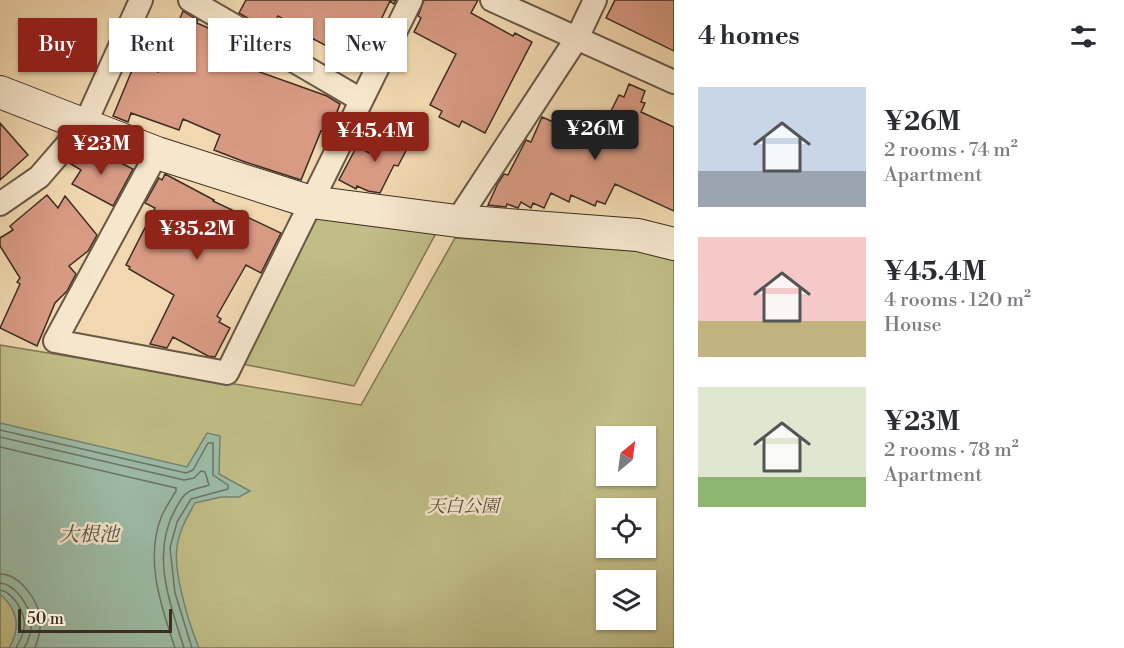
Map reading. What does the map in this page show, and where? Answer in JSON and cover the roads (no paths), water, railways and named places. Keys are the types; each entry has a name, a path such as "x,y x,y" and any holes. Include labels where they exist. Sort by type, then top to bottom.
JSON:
{"street":[{"path":"0,204 39,177 85,124 141,0"},
{"path":"190,0 361,100"},
{"path":"158,153 55,342 228,373 411,0"},
{"path":"492,0 674,82"},
{"path":"457,221 577,38 595,0"},
{"path":"0,92 158,153 311,202 457,221 638,235 674,244"}],"water":[{"name":"大根池","path":"0,423 187,467 207,433 220,436 219,474 250,491 239,497 221,497 195,503 180,535 176,558 177,570 199,648 9,648 15,633 16,620 11,606 0,594"}],"park label":[{"name":"天白公園","path":"463,506"}]}
